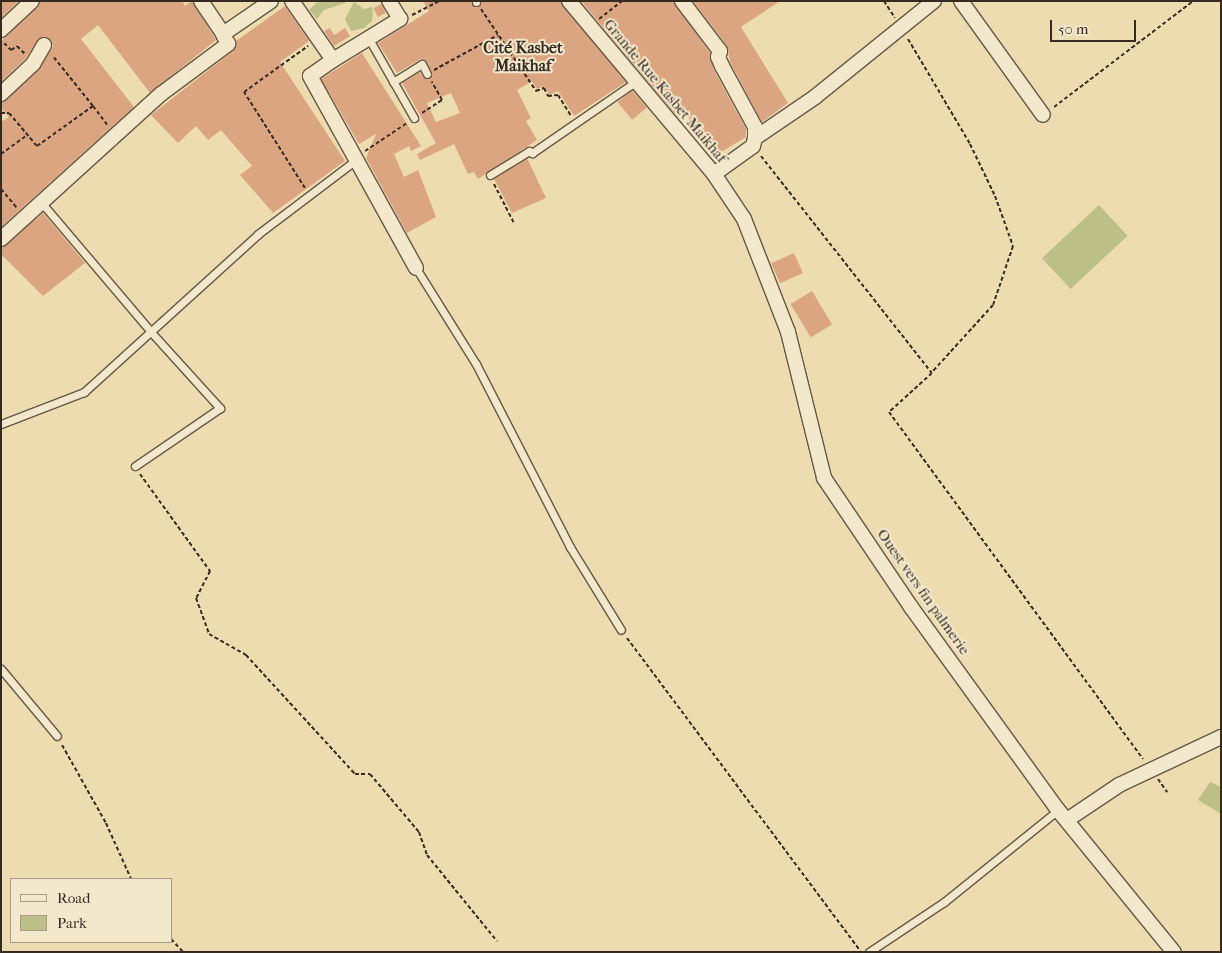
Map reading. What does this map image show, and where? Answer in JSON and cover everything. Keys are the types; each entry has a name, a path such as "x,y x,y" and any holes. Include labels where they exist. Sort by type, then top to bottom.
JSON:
{"street":[{"path":"1,30 32,1"},
{"path":"1,239 24,215 117,132 228,44 201,1"},
{"path":"223,34 271,1"},
{"path":"292,1 333,60"},
{"path":"389,1 400,19 310,76 357,156 416,268"},
{"name":"Grande Rue Kasbet Maikhaf","path":"569,1 714,174 734,204"},
{"path":"682,1 720,51 718,57 722,66 755,127 754,142"},
{"path":"714,174 815,97 934,1"},
{"path":"961,1 1043,115"},
{"path":"1,94 40,51"},
{"name":"Ouest vers fin palmerie","path":"734,204 744,220 788,332 824,478 911,607 1062,815 1174,952"},
{"path":"1062,815 1119,785 1221,737"}],"lane":[{"path":"369,39 414,118"},
{"path":"392,82 422,64 427,74"},
{"path":"490,175 530,151 532,153 635,82"},
{"path":"1,424 84,392 258,234 308,193 355,164 357,156"},
{"path":"40,201 150,332 220,408 135,466"},
{"path":"416,268 476,364 570,547 621,630"},
{"path":"1,669 57,736"},
{"path":"869,952 944,902 1062,815"}],"path":[{"path":"400,19 440,1"},
{"path":"589,26 622,1"},
{"path":"884,1 970,144 995,196 1013,246 993,305 932,372 889,412 1167,792"},
{"path":"1043,115 1193,1"},
{"path":"476,2 536,91 544,88 548,96 558,95 576,123"},
{"path":"357,156 442,100 427,74 498,35"},
{"path":"1,39 11,50 17,46 27,55 40,51 93,106 106,124 117,132"},
{"path":"308,193 244,92 318,39"},
{"path":"1,113 10,113 37,146 93,106"},
{"path":"1,154 28,134"},
{"path":"754,142 932,372"},
{"path":"490,175 514,222"},
{"path":"1,189 24,215"},
{"path":"135,466 210,571 196,598 209,634 246,655 355,774 370,774 418,832 427,855 497,940"},
{"path":"621,630 860,952"},
{"path":"57,736 106,823 131,878"},
{"path":"172,940 183,952"}],"green space":[{"path":"318,1 345,1 345,3 324,10 317,19 309,10"},
{"path":"354,2 364,9 372,7 373,13 372,21 364,28 351,31 345,19"},
{"path":"1099,205 1128,236 1071,289 1042,258"},
{"path":"1210,782 1221,787 1221,814 1198,800"}],"building":[{"path":"1,1 19,1 1,18"},
{"path":"41,1 182,1 185,6 192,1 216,40 150,93 98,25 81,39 134,107 1,227 1,122 9,117 1,109 1,103 39,70 53,46 48,37 39,38 26,58 1,82 1,41 38,7"},
{"path":"423,1 471,1 476,7 481,1 560,1 626,82 574,116 558,91 549,95 544,86 537,89 532,81 517,90 531,118 526,121 537,140 478,179 474,172 468,174 454,144 420,160 417,154 436,143 402,83 420,72 424,78 429,79 432,72 421,59 397,73 378,43 429,11","holes":["451,93 460,113 436,122 427,103"]},
{"path":"581,1 673,1 710,53 714,70 746,129 746,137 716,155 681,108 675,113 670,108"},
{"path":"693,1 780,1 741,27 788,103 762,122 730,62 727,46"},
{"path":"381,4 386,13 378,17 373,8"},
{"path":"285,6 309,41 280,62 345,161 273,213 240,175 252,166 221,130 208,140 196,126 178,143 151,115 233,51 236,41"},
{"path":"330,28 334,35 345,28 350,36 334,46 324,31"},
{"path":"362,53 421,146 411,151 409,146 394,154 404,177 418,170 436,217 407,233 366,158 376,134 359,144 321,79"},
{"path":"632,90 647,108 632,120 617,102"},
{"path":"527,158 546,198 512,213 494,179"},
{"path":"43,213 85,263 43,296 1,254 1,248"},
{"path":"794,253 803,273 780,283 771,263"},
{"path":"812,291 832,324 811,337 791,304"}],"district":[{"name":"Cité Kasbet Maikhaf","path":"523,57"}]}
